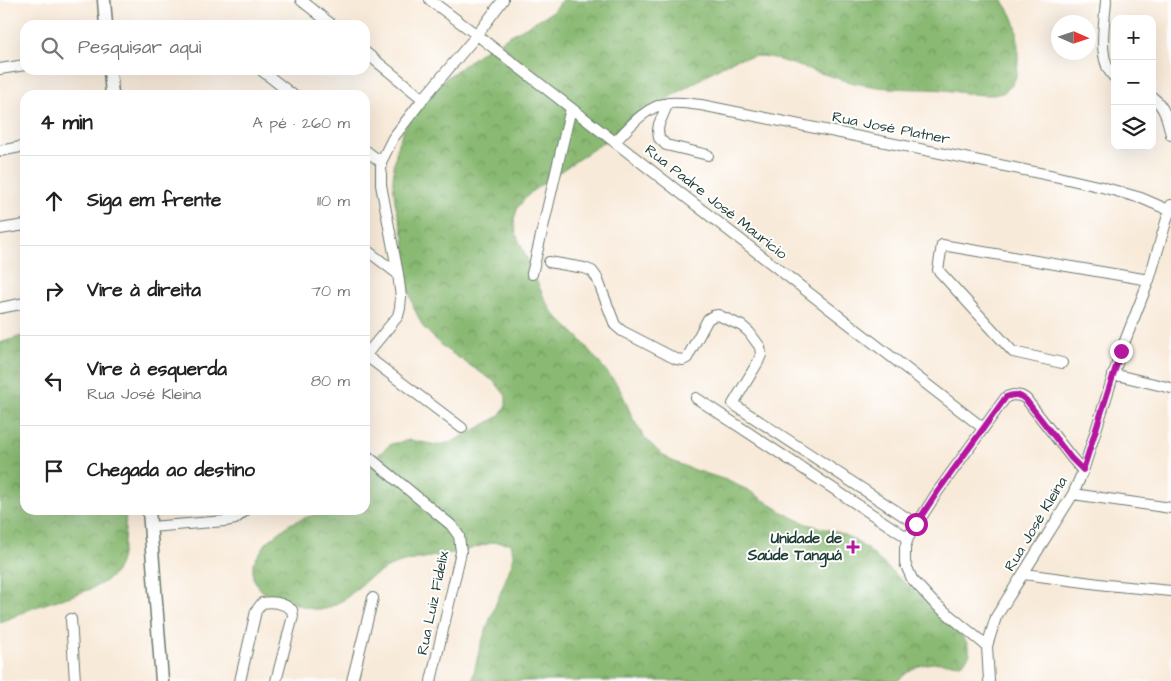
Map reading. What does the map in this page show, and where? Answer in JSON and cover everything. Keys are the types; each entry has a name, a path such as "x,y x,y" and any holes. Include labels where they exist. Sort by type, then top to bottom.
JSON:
{"street":[{"path":"104,0 106,20"},
{"path":"301,0 326,20"},
{"name":"Rua Padre José Maurício","path":"430,0 477,34 983,428"},
{"path":"370,350 398,316 401,296 381,186 381,162 392,138 504,0"},
{"path":"1106,0 1104,61 1111,75"},
{"path":"370,56 423,99"},
{"path":"0,69 20,66"},
{"path":"110,75 112,90"},
{"path":"267,75 287,90"},
{"path":"1156,100 1166,115 1171,135"},
{"path":"668,103 659,124 659,138 666,145 708,155"},
{"name":"Rua José Platner","path":"615,142 635,120 647,111 668,103 701,105 1054,176 1141,198 1171,210"},
{"path":"532,274 571,108"},
{"path":"0,151 20,147"},
{"path":"370,154 381,162"},
{"name":"Rua José Kleina","path":"989,681 987,646 996,617 1073,494 1083,470 1113,374 1149,280 1171,205"},
{"path":"0,229 20,226"},
{"path":"1062,363 1013,352 938,270 942,245 1149,280"},
{"path":"370,253 398,274"},
{"path":"549,262 592,271 598,278 615,325 622,331 676,359 683,360 687,358 708,319 712,316 718,315 742,326 760,347 761,355 733,404 916,524"},
{"path":"0,308 20,304"},
{"path":"370,360 462,428"},
{"path":"1113,374 1171,388"},
{"path":"987,646 933,602 912,579 905,563 905,548 908,538 938,491 983,428 1006,397 1013,394 1021,396 1026,400 1071,458 1083,470"},
{"path":"696,398 908,538"},
{"name":"Rua Luiz Fidelix","path":"370,458 451,525 460,536 460,552 431,681"},
{"path":"1073,494 1171,508"},
{"path":"149,515 162,681"},
{"path":"150,527 225,521 235,519 240,515"},
{"path":"1024,574 1171,591"},
{"path":"352,681 373,598"},
{"path":"240,681 256,611 262,603 270,601 287,606 292,610 293,616 276,681"},
{"path":"70,619 75,681"}],"green space":[{"path":"561,0 1002,0 1007,7 1016,27 1018,62 1017,73 1013,83 1002,93 982,95 945,90 875,87 848,81 769,57 757,56 737,59 672,96 549,179 531,192 518,207 514,219 516,234 545,300 554,314 579,338 616,383 644,437 657,450 670,460 748,490 784,513 807,524 840,533 853,539 935,608 957,630 967,643 970,654 962,664 927,664 913,669 898,681 472,681 480,647 511,566 513,554 511,543 494,542 464,551 404,562 389,567 369,578 345,599 326,609 312,609 271,596 261,590 253,578 253,563 267,542 290,524 313,515 370,515 370,468 379,454 391,444 410,440 437,445 452,442 498,417 506,406 506,396 495,382 444,348 423,327 414,308 409,291 404,237 395,202 394,164 398,143 405,127 438,84 483,51 552,12"},
{"path":"20,337 20,515 126,515 121,558 116,571 110,578 92,588 34,608 0,623 0,343"}],"place":[{"name":"Unidade de Saúde Tanguá","path":"853,547"}],"route":[{"path":"916,524 1006,397 1013,394 1021,396 1026,400 1071,458 1083,470 1121,351"}]}
